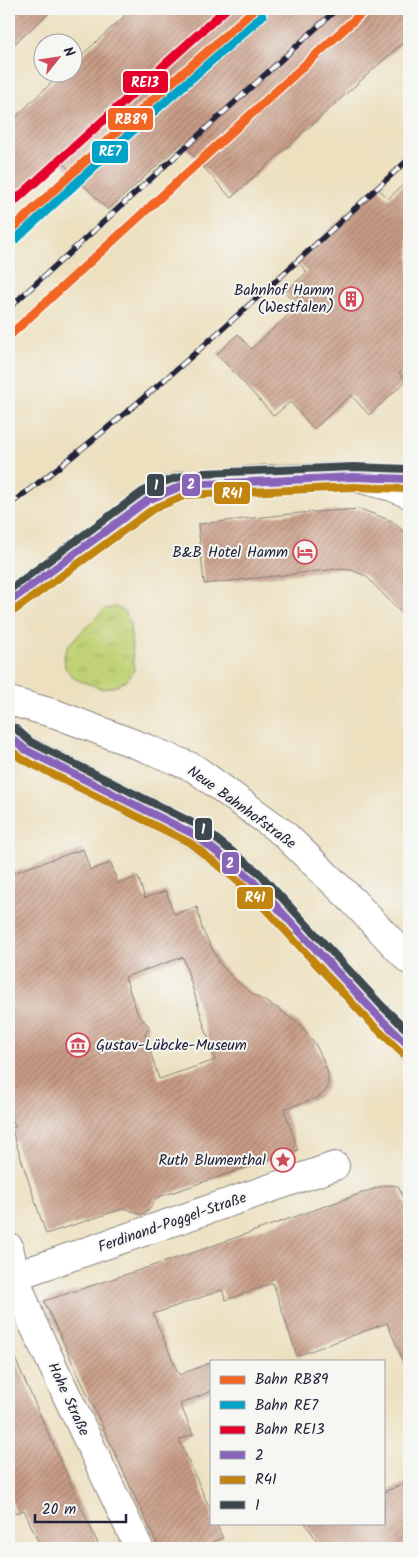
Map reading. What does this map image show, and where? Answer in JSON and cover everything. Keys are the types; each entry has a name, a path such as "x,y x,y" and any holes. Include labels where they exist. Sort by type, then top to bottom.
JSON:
{"street":[{"path":"9,602 148,500 184,485 271,479 353,477 392,487 409,494"},
{"name":"Neue Bahnhofstraße","path":"9,701 56,714 194,768 282,833 353,901 409,960"},
{"path":"14,745 195,835 252,879 375,1013 409,1046"},
{"name":"Ferdinand-Poggel-Straße","path":"12,1277 335,1166"},
{"name":"Hohe Straße","path":"9,1247 12,1277 139,1548"}],"green space":[{"path":"116,607 125,612 130,624 134,670 127,680 117,686 103,689 75,679 65,668 64,655 69,644 105,609"}],"building":[{"path":"9,9 53,9 9,49"},
{"path":"132,9 409,9 409,37 231,198 182,143 108,210 57,157 9,201 9,123 52,82 82,82 82,55"},
{"name":"Bahnhof Hamm (Westfalen)","path":"409,179 409,364 399,373 406,381 369,415 351,395 314,429 290,402 274,416 217,354 238,334 251,349 298,306 285,292 307,272 296,260 377,187 388,199"},
{"name":"B&B Hotel Hamm","path":"360,509 392,521 409,536 409,621 366,576 351,570 336,569 204,584 198,524 300,513"},
{"name":"Gustav-Lübcke-Museum","path":"83,849 90,870 111,863 118,884 138,877 145,898 166,891 174,914 197,907 202,929 220,964 233,978 254,995 279,1009 301,1026 314,1042 321,1055 328,1073 326,1090 317,1098 284,1109 298,1150 156,1198 149,1210 141,1215 125,1208 46,1234 11,1128 15,1127 9,1109 9,874","holes":["183,957 215,1060 159,1079 145,1035 149,1026 138,1015 125,977"]},
{"path":"385,1185 398,1186 409,1212 409,1375 387,1323 297,1356 273,1283 226,1300 222,1290 153,1314 179,1375 210,1363 210,1392 180,1404 193,1434 179,1440 210,1509 210,1524 216,1524 223,1538 195,1548 159,1548 44,1301 189,1254"},
{"path":"9,1345 100,1548 41,1548 24,1510 16,1513 9,1495"},
{"path":"409,1481 409,1548 322,1548 306,1524 386,1524 386,1491"}],"railway":[{"path":"9,308 337,9"},
{"path":"9,505 62,465 164,380 263,293 409,159"}],"rail line":[{"name":"RE13","path":"9,206 226,9"},
{"name":"RB89","path":"9,232 134,116 255,9"},
{"name":"RB89","path":"9,336 366,9"},
{"name":"RE7","path":"16,239 141,123 262,16"}],"transit line":[{"name":"1","path":"9,590 142,492 171,479 203,473 353,467 409,469"},
{"name":"2","path":"9,602 148,500 184,485 353,477 409,479"},
{"name":"R41","path":"15,610 153,509 186,495 353,487 409,489"},
{"name":"1","path":"15,728 31,742 201,827 258,872 382,1006 409,1032"},
{"name":"2","path":"9,736 26,750 195,835 251,879 375,1013 409,1046"},
{"name":"R41","path":"9,749 22,759 190,843 244,886 368,1020 402,1053"}],"place":[{"name":"Bahnhof Hamm (Westfalen)","path":"351,299"},
{"name":"B&B Hotel Hamm","path":"305,552"},
{"name":"Gustav-Lübcke-Museum","path":"78,1045"},
{"name":"Ruth Blumenthal","path":"283,1160"}]}
